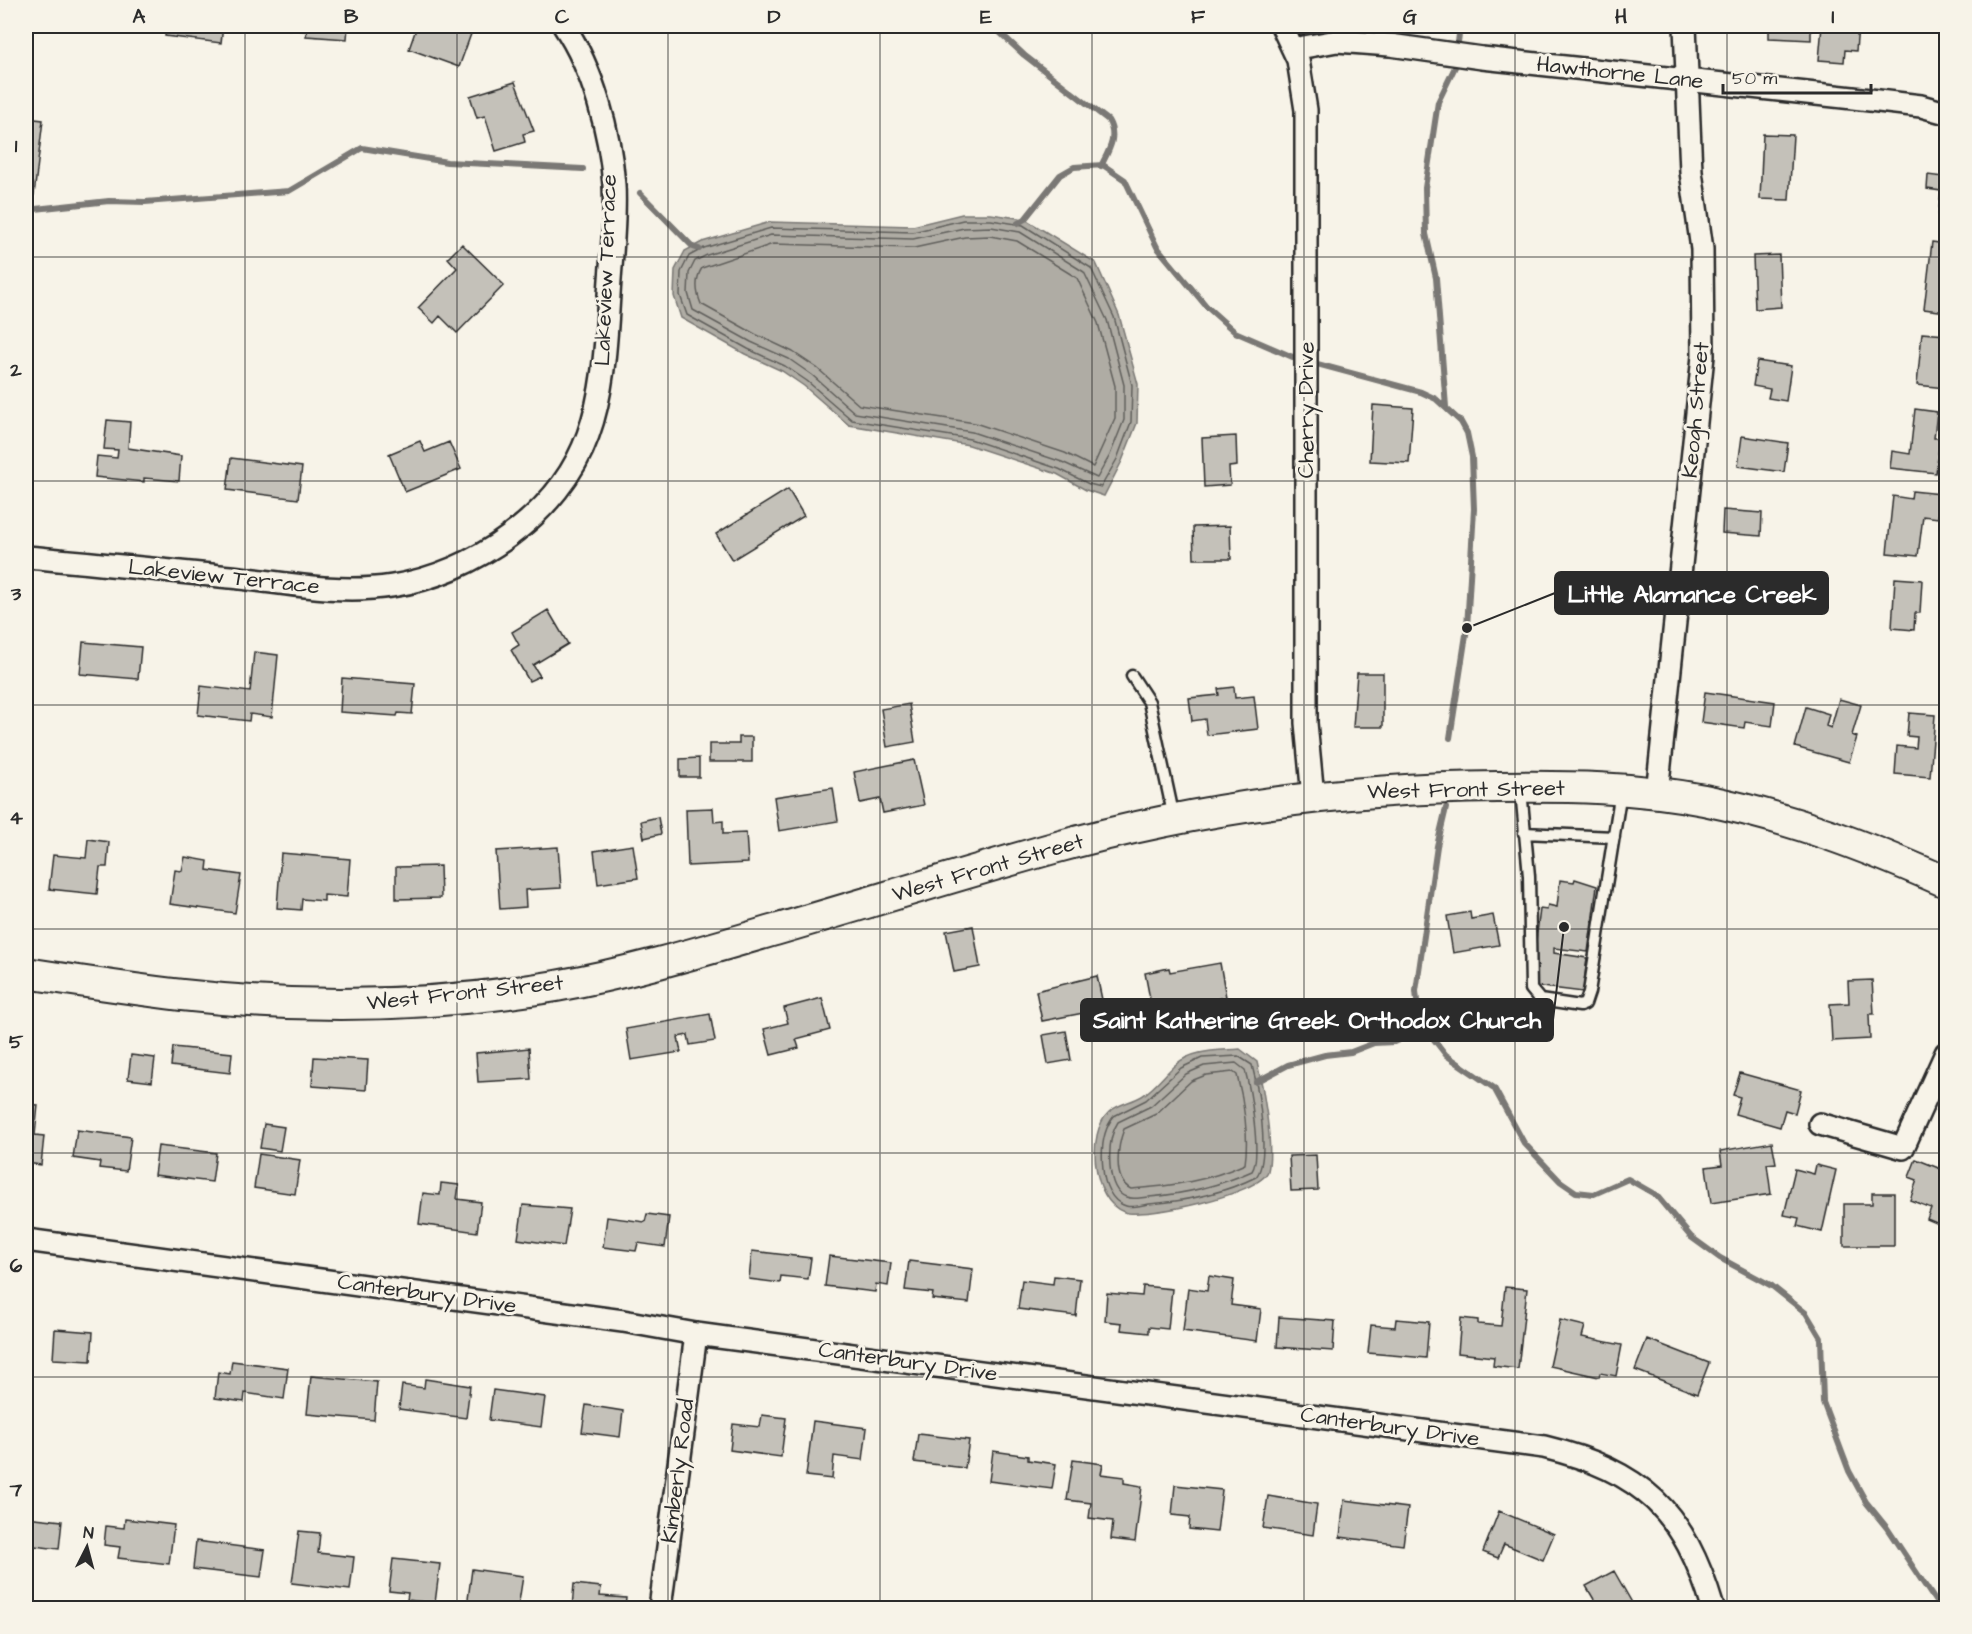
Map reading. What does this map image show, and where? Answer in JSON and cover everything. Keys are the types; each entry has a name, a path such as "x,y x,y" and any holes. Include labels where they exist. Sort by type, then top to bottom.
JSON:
{"street":[{"name":"Lakeview Terrace","path":"26,556 337,589 391,586 435,577 476,557 532,517 571,473 588,435 606,360 614,186 607,139 591,83 572,38 564,26"},
{"name":"Cherry Drive","path":"1282,26 1298,60 1306,110 1306,723 1313,797"},
{"name":"Keogh Street","path":"1657,793 1703,356 1702,249 1691,172 1685,80 1685,26"},
{"name":"Hawthorne Lane","path":"1293,49 1337,41 1390,45 1482,58 1921,106 1947,113"},
{"name":"West Front Street","path":"26,974 184,995 265,1001 348,1004 507,993 662,964 1050,849 1174,818 1313,797 1391,789 1520,787 1657,793 1734,807 1803,825 1868,847 1947,882"},
{"path":"1820,1124 1903,1148 1947,1053"},
{"name":"Canterbury Drive","path":"26,1240 612,1320 696,1334 1544,1447 1576,1455 1632,1481 1659,1504 1689,1544 1713,1608"},
{"name":"Kimberly Road","path":"660,1608 696,1334"}],"lane":[{"path":"1132,676 1149,702 1174,818"},
{"path":"1520,787 1531,938 1531,989 1534,996 1547,1002 1580,1006 1585,1004 1589,992 1621,790"},
{"path":"1524,833 1614,837"}],"water":[{"path":"962,214 991,214 1025,219 1096,263 1119,315 1138,384 1137,423 1122,461 1104,496 1086,490 1057,474 969,445 849,425 804,386 782,371 745,354 681,318 674,296 675,270 685,251 702,242 770,222 913,226"},
{"path":"1240,1049 1257,1062 1265,1101 1270,1147 1268,1171 1261,1180 1225,1196 1154,1212 1124,1212 1113,1205 1105,1195 1099,1181 1095,1150 1097,1135 1109,1112 1147,1093 1175,1065 1189,1056"}],"building":[{"path":"166,26 223,26 221,43 165,36"},
{"path":"286,26 348,26 347,39 306,36 307,31 286,29"},
{"path":"417,26 447,26 471,34 459,67 409,49"},
{"path":"1765,26 1811,26 1811,40 1769,38 1769,27"},
{"path":"1822,26 1858,26 1856,51 1845,50 1844,62 1819,60"},
{"path":"515,82 534,131 523,134 525,142 496,151 485,116 477,118 470,96"},
{"path":"26,118 43,120 34,195 26,194"},
{"path":"1763,134 1793,135 1789,200 1760,199"},
{"path":"1944,158 1946,159 1946,221 1938,220 1941,191 1927,189 1928,175 1943,177"},
{"path":"1932,242 1946,244 1946,312 1924,309"},
{"path":"462,244 504,285 457,333 440,316 434,323 418,308 457,268 448,258"},
{"path":"1779,255 1781,307 1755,309 1753,256"},
{"path":"1922,333 1946,335 1945,388 1917,385"},
{"path":"1757,361 1791,366 1786,401 1768,398 1770,389 1753,386"},
{"path":"1373,405 1413,408 1409,463 1370,461"},
{"path":"1915,409 1937,412 1934,438 1940,438 1936,473 1890,468 1892,451 1910,454"},
{"path":"107,420 130,422 128,448 181,456 179,481 144,478 144,482 95,477 97,456 117,458 118,450 104,449"},
{"path":"1236,436 1237,466 1229,467 1230,485 1204,487 1202,438"},
{"path":"1742,436 1788,443 1784,472 1738,466"},
{"path":"420,441 425,452 449,442 461,469 405,492 389,454"},
{"path":"231,458 302,467 298,499 227,490"},
{"path":"788,489 804,516 732,560 716,534"},
{"path":"1912,491 1941,494 1938,518 1923,516 1918,556 1887,553 1893,496 1911,499"},
{"path":"1723,510 1762,513 1761,536 1722,533"},
{"path":"1230,526 1231,559 1194,559 1193,527"},
{"path":"1895,578 1922,580 1920,613 1915,613 1914,630 1892,628"},
{"path":"548,610 568,644 533,665 540,676 529,681 511,650 519,645 512,632"},
{"path":"83,642 141,647 138,679 80,674"},
{"path":"254,652 278,655 272,717 250,714 249,721 198,715 201,686 250,692"},
{"path":"1357,673 1383,673 1383,727 1353,727"},
{"path":"342,678 415,684 412,714 398,713 397,716 340,712"},
{"path":"1234,687 1235,698 1254,696 1258,729 1207,735 1205,719 1192,721 1189,698 1219,695 1218,689"},
{"path":"1705,692 1775,702 1772,726 1745,722 1744,728 1701,722"},
{"path":"1839,699 1861,705 1852,735 1857,737 1849,762 1795,747 1806,707 1829,714 1826,726 1831,728"},
{"path":"909,704 915,742 887,747 881,709"},
{"path":"1909,713 1935,715 1930,777 1895,774 1897,746 1916,748 1917,737 1907,736"},
{"path":"739,737 752,737 752,762 709,762 709,744 739,744"},
{"path":"699,758 699,777 680,777 680,759"},
{"path":"914,760 924,805 883,813 880,799 860,803 854,772"},
{"path":"833,788 838,821 779,831 774,797"},
{"path":"713,808 714,822 723,821 723,834 746,833 748,863 688,866 686,809"},
{"path":"658,817 661,834 644,838 641,821"},
{"path":"88,839 109,842 107,867 100,867 97,894 49,889 53,855 86,858"},
{"path":"633,845 638,878 598,884 594,851"},
{"path":"558,847 561,888 525,890 526,907 500,909 496,851"},
{"path":"281,853 350,859 347,897 324,895 324,901 302,899 301,910 277,908"},
{"path":"185,857 208,861 207,870 241,875 235,913 170,904 175,870 182,871"},
{"path":"440,866 441,898 396,899 396,867"},
{"path":"1575,879 1597,886 1588,952 1554,948 1554,953 1587,958 1583,992 1535,986 1538,966 1533,966 1540,909 1547,910 1548,905 1557,907 1560,880 1574,882"},
{"path":"1470,912 1471,919 1493,915 1499,945 1453,953 1447,916"},
{"path":"973,926 980,967 954,972 946,931"},
{"path":"1220,963 1226,997 1179,1006 1181,1021 1155,1025 1145,973 1169,968 1170,972"},
{"path":"1097,976 1104,1009 1042,1021 1036,991"},
{"path":"1872,980 1874,1014 1869,1014 1870,1039 1832,1041 1830,1004 1849,1003 1848,981"},
{"path":"822,998 830,1030 796,1039 799,1048 771,1055 764,1029 788,1023 784,1008"},
{"path":"710,1014 715,1041 690,1045 688,1035 678,1037 681,1052 631,1060 626,1029"},
{"path":"1066,1031 1071,1060 1048,1064 1043,1035"},
{"path":"173,1047 232,1053 230,1073 171,1066"},
{"path":"529,1048 531,1079 478,1082 476,1053"},
{"path":"131,1055 155,1058 152,1082 128,1079"},
{"path":"314,1057 368,1060 366,1090 312,1086"},
{"path":"1740,1073 1801,1090 1795,1113 1785,1110 1780,1127 1735,1114 1740,1097 1733,1095"},
{"path":"26,1104 38,1105 35,1135 44,1136 41,1165 26,1163"},
{"path":"264,1124 284,1127 280,1151 260,1148"},
{"path":"77,1130 131,1137 126,1171 99,1168 100,1162 73,1158"},
{"path":"1772,1142 1776,1163 1767,1164 1771,1194 1711,1203 1706,1167 1722,1165 1720,1151"},
{"path":"158,1146 216,1153 212,1182 154,1175"},
{"path":"259,1154 300,1160 295,1194 254,1188"},
{"path":"1316,1155 1318,1190 1291,1191 1289,1156"},
{"path":"1916,1159 1946,1171 1946,1227 1927,1219 1931,1208 1910,1200 1917,1180 1909,1177"},
{"path":"1816,1165 1836,1170 1822,1232 1797,1226 1799,1218 1784,1215 1795,1169 1814,1174"},
{"path":"441,1183 459,1185 457,1199 481,1202 477,1232 419,1224 423,1193 440,1195"},
{"path":"1872,1193 1894,1193 1894,1246 1844,1246 1844,1204 1872,1204"},
{"path":"523,1205 570,1209 564,1246 518,1239"},
{"path":"647,1214 669,1217 665,1247 638,1243 636,1251 603,1247 607,1217 645,1222"},
{"path":"752,1251 811,1258 808,1279 781,1276 780,1283 749,1279"},
{"path":"829,1256 891,1263 888,1286 876,1284 875,1292 825,1286"},
{"path":"909,1261 973,1269 969,1303 932,1299 933,1293 905,1290"},
{"path":"1054,1276 1080,1279 1076,1316 1018,1309 1022,1280 1053,1284"},
{"path":"1209,1276 1234,1280 1231,1305 1261,1309 1257,1341 1183,1331 1188,1288 1207,1291"},
{"path":"1143,1286 1172,1289 1168,1329 1149,1327 1149,1333 1121,1330 1122,1323 1105,1321 1107,1293 1142,1296"},
{"path":"1505,1287 1527,1289 1518,1369 1493,1366 1494,1357 1458,1353 1461,1318 1478,1320 1478,1324 1501,1326"},
{"path":"1279,1317 1335,1321 1333,1351 1277,1347"},
{"path":"1396,1319 1429,1322 1426,1358 1368,1353 1371,1325 1395,1327"},
{"path":"1560,1320 1585,1326 1582,1337 1622,1345 1616,1376 1600,1373 1599,1377 1550,1366"},
{"path":"55,1329 93,1332 91,1361 53,1359"},
{"path":"1647,1339 1709,1363 1697,1394 1635,1370"},
{"path":"232,1361 288,1368 284,1399 245,1393 244,1402 215,1398 218,1372 230,1374"},
{"path":"311,1376 377,1382 374,1420 307,1414"},
{"path":"425,1379 470,1386 466,1418 399,1409 402,1385 424,1388"},
{"path":"493,1390 545,1397 541,1427 489,1420"},
{"path":"586,1405 623,1411 620,1437 582,1432"},
{"path":"762,1415 786,1418 781,1457 730,1450 733,1424 760,1427"},
{"path":"813,1421 867,1428 863,1460 834,1456 832,1479 806,1476"},
{"path":"918,1434 969,1440 965,1468 914,1462"},
{"path":"993,1451 1028,1456 1028,1460 1056,1464 1052,1489 989,1481"},
{"path":"1073,1460 1103,1464 1101,1474 1124,1477 1124,1483 1142,1486 1135,1542 1111,1539 1113,1521 1089,1518 1091,1503 1067,1500"},
{"path":"1175,1485 1222,1490 1217,1532 1189,1529 1190,1517 1172,1515"},
{"path":"1268,1496 1317,1504 1313,1535 1263,1528"},
{"path":"1344,1500 1408,1508 1403,1545 1340,1537"},
{"path":"1499,1511 1554,1534 1543,1560 1504,1544 1498,1558 1483,1552"},
{"path":"26,1517 62,1521 59,1549 26,1545"},
{"path":"125,1519 174,1525 169,1564 118,1558 120,1547 104,1545 106,1526 124,1528"},
{"path":"299,1531 320,1533 318,1553 354,1557 350,1590 292,1583"},
{"path":"196,1541 265,1550 261,1577 193,1569"},
{"path":"393,1559 440,1564 435,1603 407,1600 408,1593 389,1591"},
{"path":"472,1569 523,1576 518,1608 467,1607"},
{"path":"1614,1571 1635,1608 1599,1608 1586,1586"},
{"path":"574,1584 601,1587 600,1596 626,1598 625,1608 572,1608"},
{"path":"699,1601 736,1604 746,1606 746,1608 699,1608"}],"waterway":[{"path":"993,26 1024,55 1108,120 1112,138 1101,166"},
{"path":"1446,407 1436,278 1426,234 1425,188 1438,102 1455,67 1460,26"},
{"path":"26,210 109,201 145,202 289,191 362,148 447,162 583,169"},
{"path":"1018,223 1025,219 1060,175 1074,167 1103,165 1125,180 1157,247 1207,307 1235,332 1295,358 1421,392 1436,399 1461,422 1467,433 1472,457 1474,509 1467,628 1450,738"},
{"path":"640,193 693,247 699,249"},
{"path":"1446,808 1437,846 1416,991 1418,1011 1425,1028 1446,1055 1494,1088 1524,1143 1560,1181 1576,1192 1594,1194 1628,1179 1656,1195 1691,1237 1720,1258 1772,1286 1806,1313 1821,1338 1823,1402 1849,1471 1866,1502 1887,1528 1940,1608"},
{"path":"1256,1082 1288,1065 1325,1055 1351,1052 1374,1043 1394,1042 1425,1028"}],"place":[{"name":"Little Alamance Creek","path":"1467,628"},
{"name":"Saint Katherine Greek Orthodox Church","path":"1564,927"}]}
